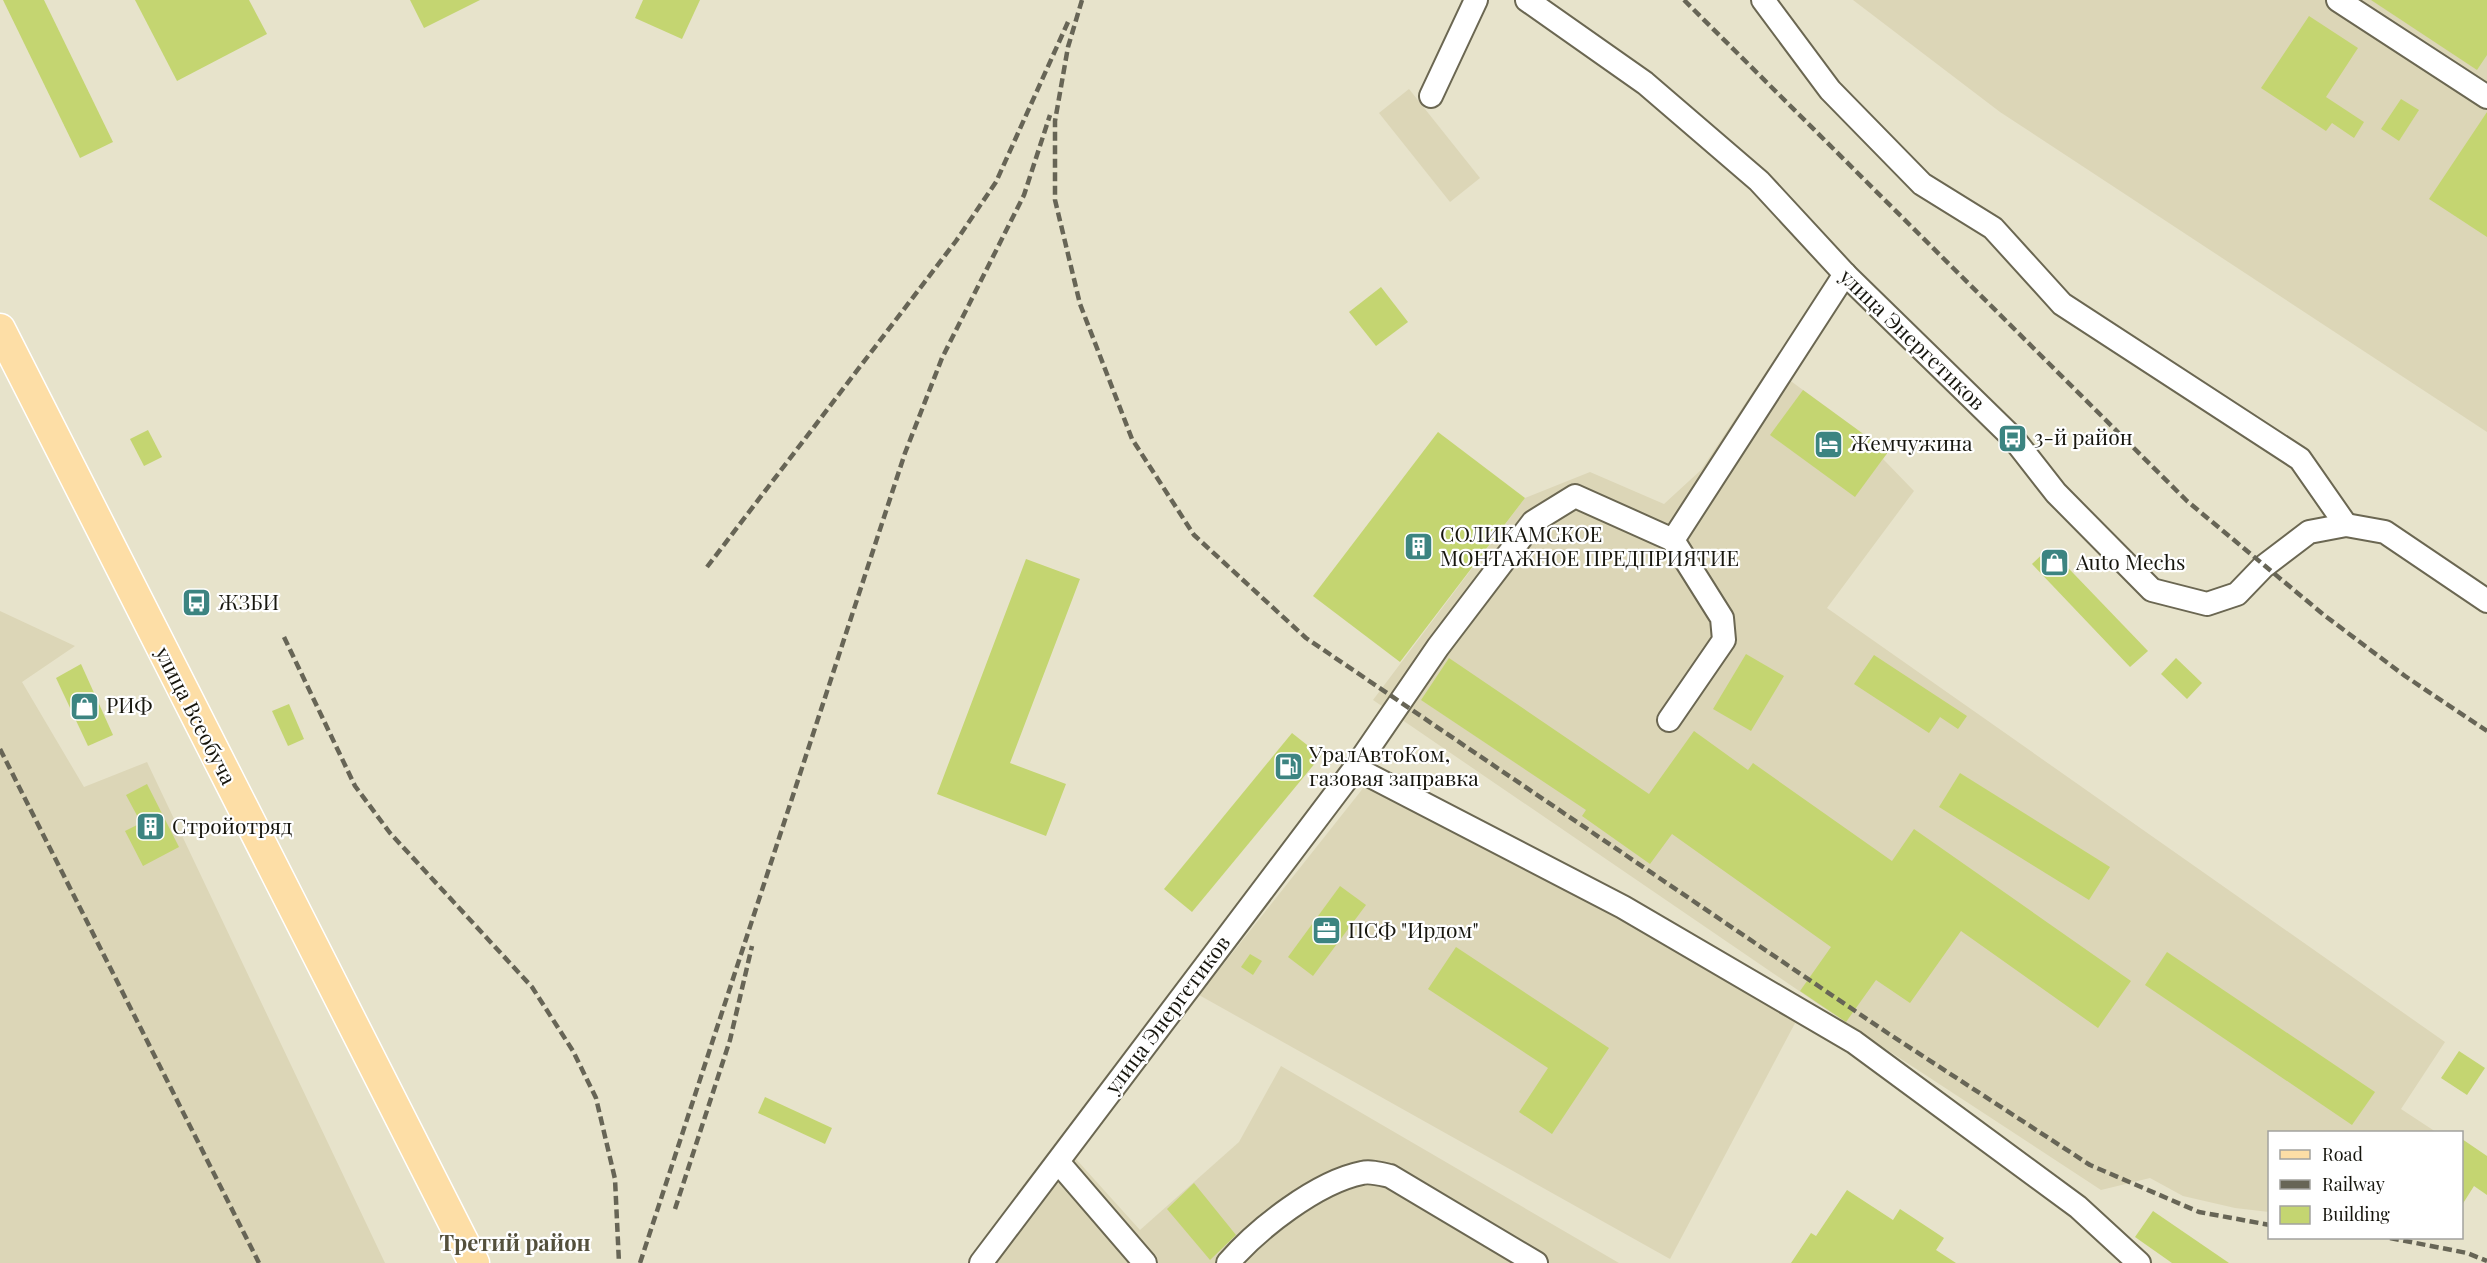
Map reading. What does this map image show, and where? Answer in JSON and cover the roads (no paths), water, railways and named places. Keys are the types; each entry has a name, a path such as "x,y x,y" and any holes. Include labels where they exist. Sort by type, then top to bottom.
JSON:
{"main road":[{"name":"улица Всеобуча","path":"0,329 474,1263"}],"street":[{"path":"1431,96 1476,0"},
{"name":"улица Энергетиков","path":"1527,0 1644,83 1759,181 1845,274 2013,438 2056,493 2152,590 2207,604 2237,594 2264,567 2308,532 2346,525 2385,532 2487,601"},
{"path":"1764,0 1830,90 1922,184 1992,228 2062,304 2300,459 2346,525"},
{"path":"2338,0 2487,97"},
{"path":"1669,720 1724,640 1722,618 1673,540 1845,274"},
{"name":"улица Энергетиков","path":"981,1263 1355,768 1438,647 1533,522 1575,496 1673,540"},
{"path":"1355,768 1623,907 1854,1042 2078,1207 2139,1263"},
{"path":"1058,1162 1145,1263"},
{"path":"1228,1263 1271,1219 1344,1178 1364,1172 1390,1176 1536,1263"}],"railway":[{"path":"1082,0 1068,47 1055,121 1055,200 1080,304 1132,439 1194,535 1306,638 1889,1034 2090,1165 2199,1212 2268,1225"},
{"path":"1684,0 2187,501 2324,615 2405,676 2487,731"},
{"path":"707,567 956,241 996,182 1068,22"},
{"path":"640,1263 905,453 942,358 1024,195 1050,115"},
{"path":"284,637 355,786 390,833 532,987 573,1051 596,1098 615,1179 619,1263"},
{"path":"0,749 259,1263"},
{"path":"675,1209 730,1040 752,946"},
{"path":"2395,1239 2467,1253 2487,1261"}],"place":[{"name":"3-й район","path":"2013,438"},
{"name":"Жемчужина","path":"1829,444"},
{"name":"СОЛИКАМСКОЕ МОНТАЖНОЕ ПРЕДПРИЯТИЕ","path":"1419,547"},
{"name":"Auto Mechs","path":"2055,563"},
{"name":"ЖЗБИ","path":"197,603"},
{"name":"РИФ","path":"85,706"},
{"name":"УралАвтоКом, газовая заправка","path":"1288,767"},
{"name":"Стройотряд","path":"151,827"},
{"name":"ПСФ \"Ирдом\"","path":"1327,931"}],"district":[{"name":"Третий район","path":"515,1243"}]}
